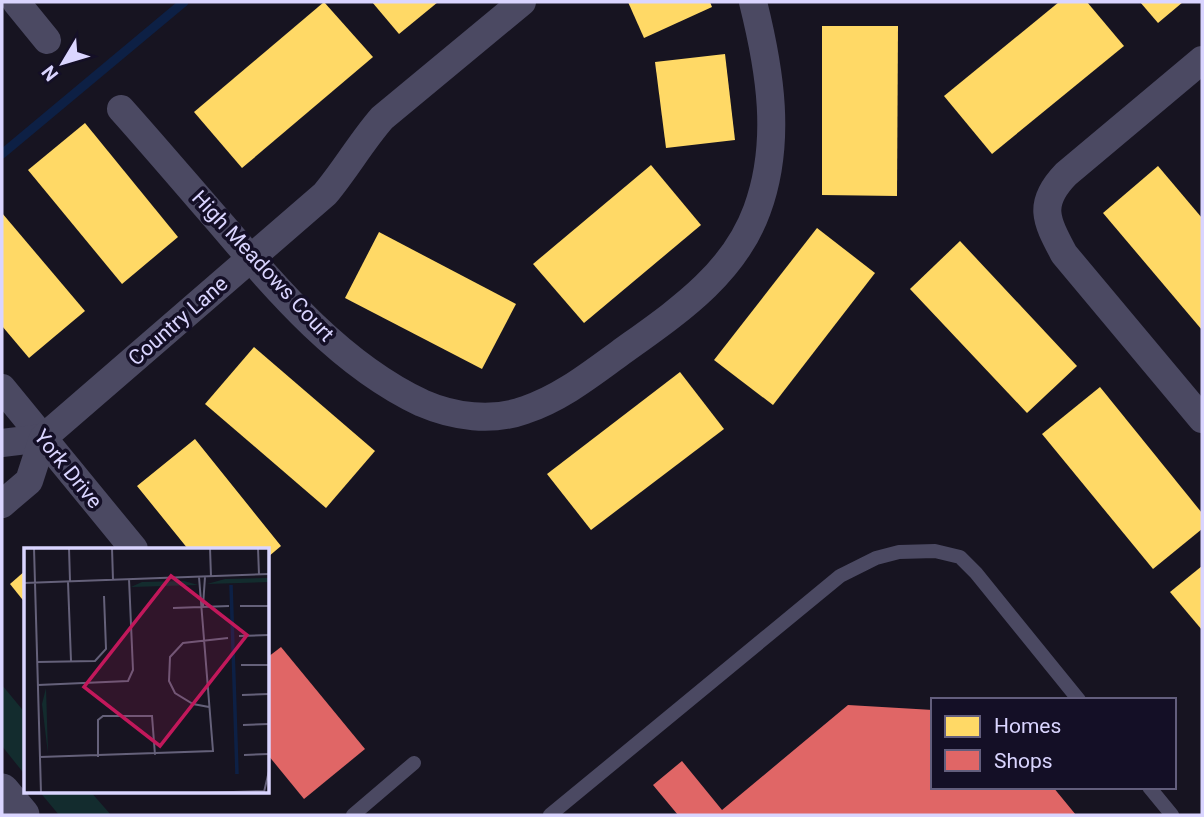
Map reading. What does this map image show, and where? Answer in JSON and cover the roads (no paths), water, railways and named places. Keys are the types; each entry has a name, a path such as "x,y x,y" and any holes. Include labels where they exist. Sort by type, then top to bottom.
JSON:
{"street":[{"path":"16,2 47,40"},
{"name":"Country Lane","path":"43,438 326,194 382,118 522,2"},
{"name":"High Meadows Court","path":"121,108 250,259 321,332 369,370 423,403 456,415 489,417 524,411 552,399 586,378 690,302 716,276 741,244 757,211 767,174 771,141 771,97 753,2"},
{"path":"1202,60 1066,174 1052,189 1046,210 1052,232 1064,254 1202,419"},
{"name":"York Drive","path":"2,388 133,548"},
{"path":"2,443 43,438 29,481 2,504"},
{"path":"2,791 22,815"}],"lane":[{"path":"550,815 840,576 876,558 900,552 935,551 960,556 1077,698"},
{"path":"353,815 414,763"},
{"path":"1151,789 1172,815"}],"waterway":[{"path":"2,154 184,2"}]}
